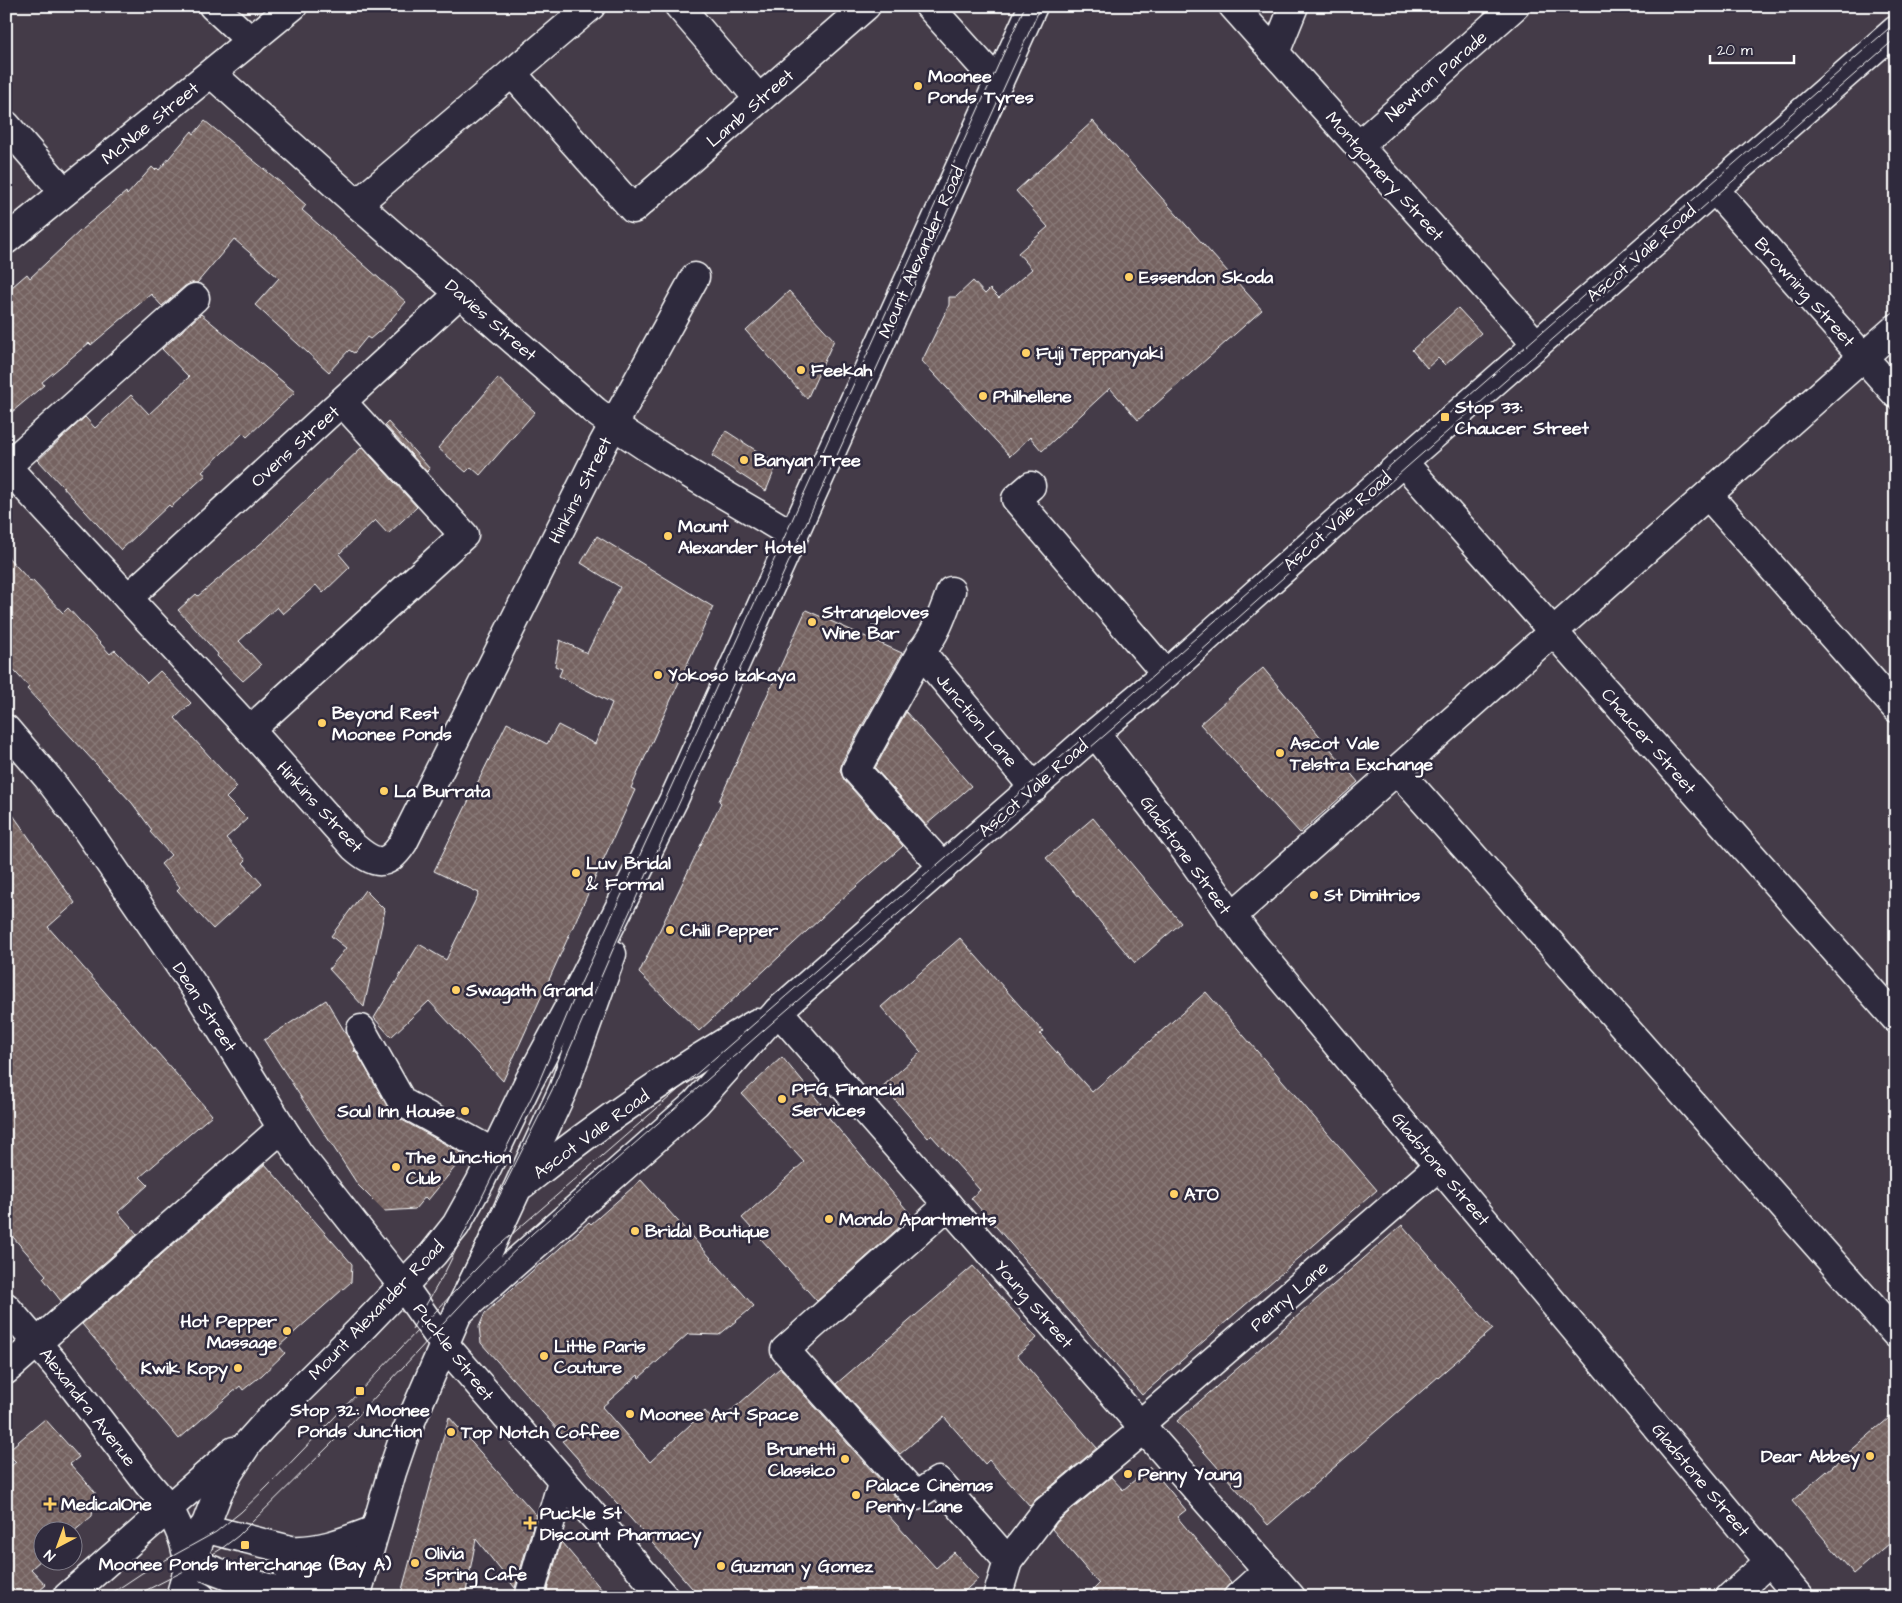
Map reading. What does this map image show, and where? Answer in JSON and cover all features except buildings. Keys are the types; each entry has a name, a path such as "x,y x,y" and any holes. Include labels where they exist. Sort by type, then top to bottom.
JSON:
{"street":[{"path":"213,6 251,42"},
{"name":"McNae Street","path":"6,240 212,74 293,6"},
{"path":"357,204 591,6"},
{"path":"679,6 760,100"},
{"name":"Lamb Street","path":"512,73 633,209 866,6"},
{"path":"929,6 998,83"},
{"name":"Mount Alexander Road","path":"192,1569 218,1493 248,1443 409,1280 456,1225 480,1182 674,799 1033,6"},
{"name":"Montgomery Street","path":"1233,6 1537,345"},
{"path":"1274,53 1294,6"},
{"name":"Newton Parade","path":"1358,146 1515,6"},
{"name":"Ascot Vale Road","path":"458,1313 696,1103 778,1012 1095,733 1166,674 1403,462 1896,30"},
{"name":"Davies Street","path":"212,74 357,204 613,425 721,493 794,536"},
{"path":"6,125 64,192"},
{"name":"Browning Street","path":"1714,189 1896,394"},
{"path":"613,425 696,276"},
{"name":"Ovens Street","path":"128,598 460,293"},
{"path":"7,466 195,298"},
{"path":"1231,917 1896,328"},
{"path":"250,730 464,535 342,402"},
{"name":"Hinkins Street","path":"7,466 250,730 354,847 375,862 381,862 393,857 403,843 613,425"},
{"name":"Chaucer Street","path":"1403,462 1896,1019"},
{"path":"1030,486 1016,499 1166,674"},
{"path":"1708,495 1896,708"},
{"path":"943,867 856,770 920,652 930,642 951,591"},
{"name":"Junction Lane","path":"920,652 1034,788"},
{"name":"Dean Street","path":"6,729 48,778 85,827 197,991 282,1128 324,1186 409,1280"},
{"name":"Gladstone Street","path":"1095,733 1181,844 1231,917 1799,1597"},
{"path":"1397,770 1896,1334"},
{"name":"Mount Alexander Road","path":"361,1578 395,1460 458,1313 563,1090 617,940 674,799"},
{"name":"Ascot Vale Road","path":"409,1280 583,1136 664,1080 778,1012"},
{"name":"Young Street","path":"778,1012 1291,1597"},
{"path":"361,1029 402,1102 494,1153"},
{"path":"6,1370 38,1344 282,1128"},
{"name":"Penny Lane","path":"1008,1560 1046,1511 1438,1166"},
{"path":"948,1205 785,1350 916,1496 938,1481 1008,1560 997,1597"},
{"name":"Puckle Street","path":"409,1280 444,1344 664,1597"},
{"name":"Alexandra Avenue","path":"6,1307 66,1377 149,1486 169,1508"},
{"path":"67,1597 265,1424"},
{"path":"529,1597 562,1480"},
{"path":"169,1508 183,1538 192,1569"},
{"path":"192,1569 291,1550 304,1551 346,1541 375,1530"},
{"path":"1730,1597 1770,1562"},
{"path":"192,1569 290,1594 305,1595 361,1578"},
{"path":"1238,1597 1268,1570"}],"tram line":[{"path":"412,1329 445,1272 538,1084 575,996 1025,6"},
{"path":"456,1283 553,1088 617,940 1041,6"},
{"path":"106,1597 142,1573 216,1532 241,1512 360,1391 495,1249 1091,731 1445,417 1896,22"},
{"path":"133,1597 188,1569 238,1536 338,1437 470,1295 533,1233 781,1015 1171,678 1407,467 1896,38"}],"place":[{"name":"Moonee Ponds Tyres","path":"918,86"},
{"name":"Essendon Skoda","path":"1129,277"},
{"name":"Fuji Teppanyaki","path":"1026,353"},
{"name":"Feekah","path":"801,370"},
{"name":"Philhellene","path":"983,396"},
{"name":"Stop 33: Chaucer Street","path":"1445,417"},
{"name":"Banyan Tree","path":"744,460"},
{"name":"Mount Alexander Hotel","path":"668,536"},
{"name":"Strangeloves Wine Bar","path":"812,622"},
{"name":"Yokoso Izakaya","path":"658,675"},
{"name":"Beyond Rest Moonee Ponds","path":"322,723"},
{"name":"Ascot Vale Telstra Exchange","path":"1280,753"},
{"name":"La Burrata","path":"384,791"},
{"name":"Luv Bridal & Formal","path":"576,873"},
{"name":"St Dimitrios","path":"1314,895"},
{"name":"Chili Pepper","path":"670,930"},
{"name":"Swagath Grand","path":"456,990"},
{"name":"PFG Financial Services","path":"782,1099"},
{"name":"Soul Inn House","path":"465,1111"},
{"name":"The Junction Club","path":"396,1167"},
{"name":"ATO","path":"1174,1194"},
{"name":"Mondo Apartments","path":"829,1219"},
{"name":"Bridal Boutique","path":"635,1231"},
{"name":"Hot Pepper Massage","path":"287,1331"},
{"name":"Little Paris Couture","path":"544,1356"},
{"name":"Kwik Kopy","path":"238,1368"},
{"name":"Stop 32: Moonee Ponds Junction","path":"360,1391"},
{"name":"Moonee Art Space","path":"630,1414"},
{"name":"Top Notch Coffee","path":"451,1432"},
{"name":"Dear Abbey","path":"1870,1456"},
{"name":"Brunetti Classico","path":"845,1459"},
{"name":"Penny Young","path":"1128,1474"},
{"name":"Palace Cinemas Penny Lane","path":"856,1495"},
{"name":"MedicalOne","path":"50,1504"},
{"name":"Puckle St Discount Pharmacy","path":"530,1523"},
{"name":"Moonee Ponds Interchange (Bay A)","path":"245,1545"},
{"name":"Olivia Spring Cafe","path":"415,1563"},
{"name":"Guzman y Gomez","path":"721,1566"}]}
